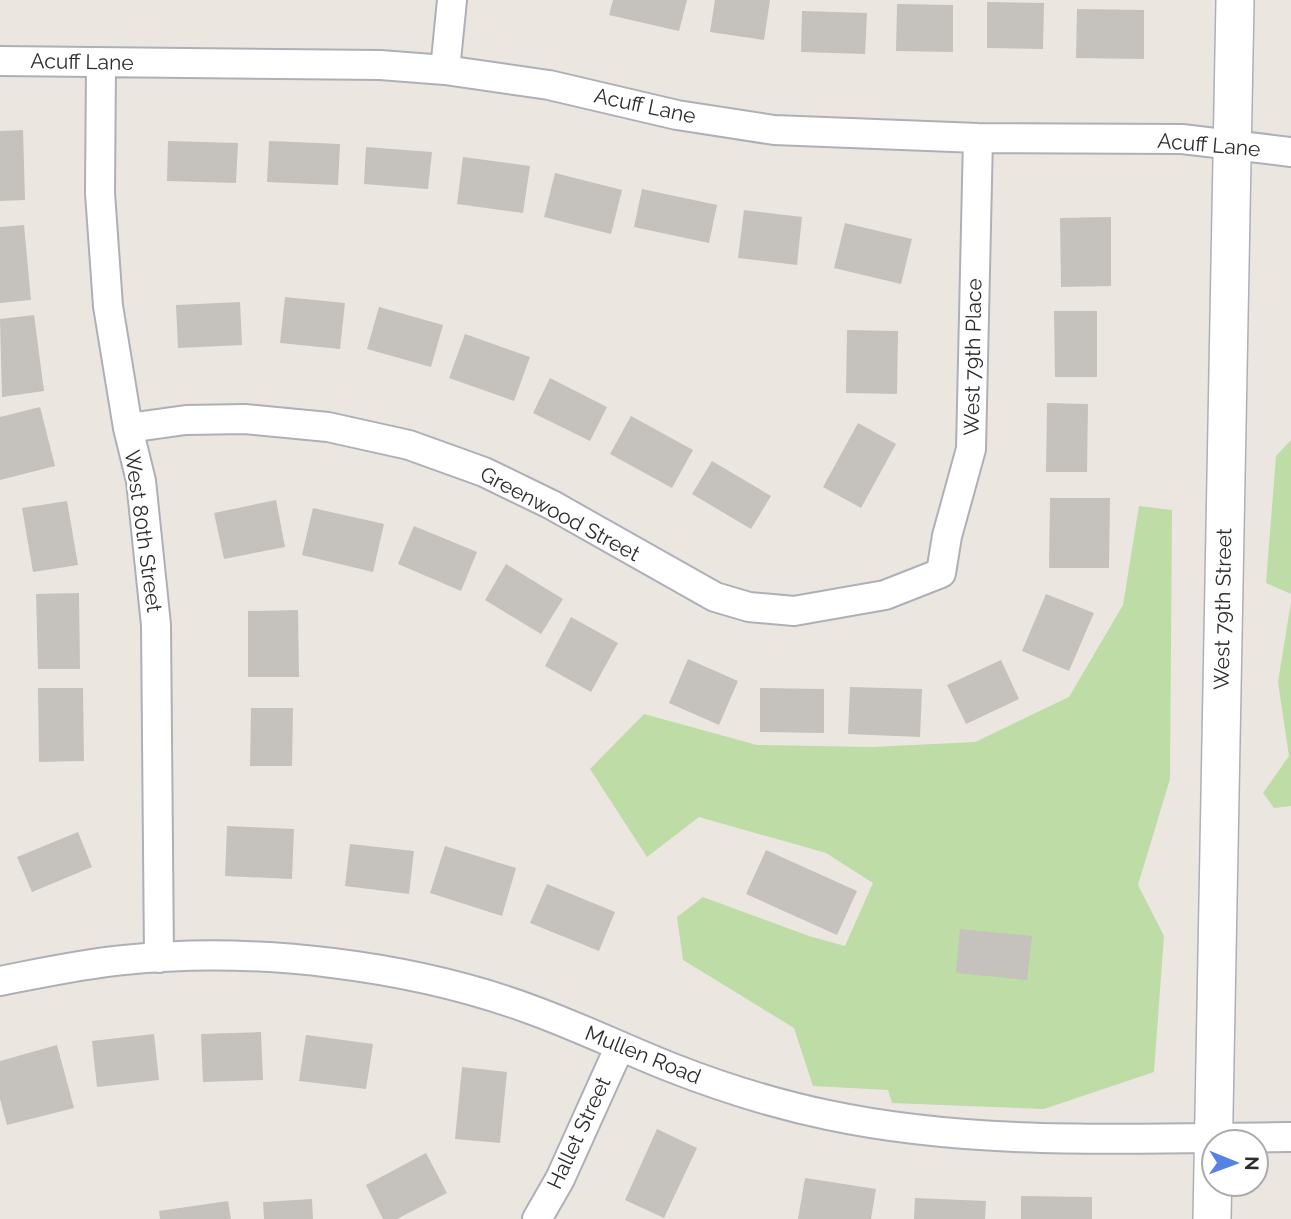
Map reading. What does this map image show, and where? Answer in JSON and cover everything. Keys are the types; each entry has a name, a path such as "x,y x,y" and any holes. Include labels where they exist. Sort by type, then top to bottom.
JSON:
{"street":[{"path":"446,70 452,0"},
{"name":"West 79th Street","path":"1213,1128 1235,0"},
{"name":"Acuff Lane","path":"0,61 380,65 446,70 549,85 677,115 774,130 978,138 1182,139 1291,152"},
{"name":"West 80th Street","path":"101,64 102,219 108,306 128,428 141,481 156,625 159,958"},
{"name":"West 79th Place","path":"941,573 947,536 971,449 978,138"},
{"name":"Greenwood Street","path":"128,428 186,420 245,419 328,427 408,445 484,472 552,505 715,597 749,607 794,611 885,595 941,573"},
{"name":"Mullen Road","path":"0,981 78,966 159,958 258,956 345,964 442,983 534,1010 730,1089 828,1115 909,1129 1028,1136 1200,1137"},
{"name":"Hallet Street","path":"537,1219 560,1179 620,1046"},
{"name":"Mullen Road","path":"1270,1137 1291,1137"},
{"name":"West 79th Street","path":"1212,1198 1212,1219"}],"green space":[{"path":"1291,440 1291,594 1266,583 1276,456"},
{"path":"1139,506 1172,510 1170,779 1138,885 1164,936 1154,1072 1044,1109 892,1103 888,1090 813,1086 794,1028 683,960 677,917 703,897 809,936 845,946 873,883 826,853 699,817 647,857 590,769 644,714 757,745 872,747 975,742 1069,697 1123,605"},
{"path":"1291,602 1291,806 1274,808 1263,793 1289,756 1278,682"}],"building":[{"path":"613,0 687,0 679,31 609,15"},
{"path":"715,0 770,0 764,40 710,32"},
{"path":"987,2 1044,3 1043,49 987,48"},
{"path":"897,4 953,5 953,52 896,51"},
{"path":"1077,9 1144,10 1144,59 1076,58"},
{"path":"802,11 867,13 865,54 801,52"},
{"path":"23,130 25,200 0,201 0,131"},
{"path":"168,141 238,143 236,183 167,181"},
{"path":"269,141 340,144 338,185 267,182"},
{"path":"366,147 432,152 428,189 364,184"},
{"path":"463,157 530,166 523,213 457,204"},
{"path":"555,173 622,190 611,234 544,217"},
{"path":"642,189 717,205 709,243 634,227"},
{"path":"744,210 802,217 797,265 738,258"},
{"path":"1111,217 1111,286 1061,287 1060,218"},
{"path":"845,223 912,239 901,284 834,268"},
{"path":"24,225 31,300 0,303 0,227"},
{"path":"285,297 345,303 340,349 280,343"},
{"path":"240,302 242,345 178,348 176,305"},
{"path":"379,307 443,325 431,367 367,349"},
{"path":"1054,311 1097,311 1097,377 1055,377"},
{"path":"34,315 44,391 2,397 0,319"},
{"path":"847,330 898,331 897,394 846,393"},
{"path":"465,334 530,357 514,401 449,378"},
{"path":"550,378 607,407 590,441 533,413"},
{"path":"1047,403 1088,404 1087,472 1046,472"},
{"path":"40,407 55,466 0,480 0,417"},
{"path":"631,416 693,450 672,488 610,454"},
{"path":"858,423 896,444 861,508 823,487"},
{"path":"712,461 771,496 751,529 692,494"},
{"path":"1050,498 1110,498 1109,568 1049,568"},
{"path":"276,500 285,547 224,559 214,513"},
{"path":"67,501 78,565 33,572 22,508"},
{"path":"313,508 384,524 373,572 302,555"},
{"path":"414,526 477,552 461,591 398,564"},
{"path":"506,564 563,599 541,634 485,600"},
{"path":"79,593 80,669 38,669 36,594"},
{"path":"1046,594 1094,613 1069,671 1022,651"},
{"path":"298,610 299,677 248,677 248,611"},
{"path":"571,617 618,643 591,692 545,666"},
{"path":"688,659 738,681 719,725 669,703"},
{"path":"1001,660 1019,699 966,724 947,685"},
{"path":"850,687 922,689 920,737 848,734"},
{"path":"38,688 83,688 84,761 39,762"},
{"path":"760,688 824,689 824,733 760,732"},
{"path":"251,708 293,708 292,766 250,766"},
{"path":"227,826 294,829 292,879 225,876"},
{"path":"78,832 92,867 32,892 17,857"},
{"path":"350,844 414,851 409,894 345,886"},
{"path":"445,846 516,868 502,916 430,893"},
{"path":"766,850 857,891 837,935 746,894"},
{"path":"547,884 615,912 599,951 530,923"},
{"path":"960,929 1032,936 1027,980 956,973"},
{"path":"261,1032 263,1080 203,1082 201,1034"},
{"path":"154,1034 159,1080 97,1087 92,1041"},
{"path":"306,1035 373,1044 366,1089 299,1081"},
{"path":"57,1045 74,1108 7,1125 0,1099 0,1061"},
{"path":"462,1067 507,1072 500,1143 455,1139"},
{"path":"657,1129 697,1148 664,1218 625,1200"},
{"path":"426,1153 447,1193 397,1219 383,1219 366,1185"},
{"path":"805,1178 876,1189 871,1219 798,1219"},
{"path":"1021,1196 1092,1197 1092,1219 1021,1219"},
{"path":"915,1198 986,1201 985,1219 914,1219"},
{"path":"312,1199 313,1219 264,1219 263,1202"},
{"path":"228,1201 231,1219 160,1219 159,1211"}]}
